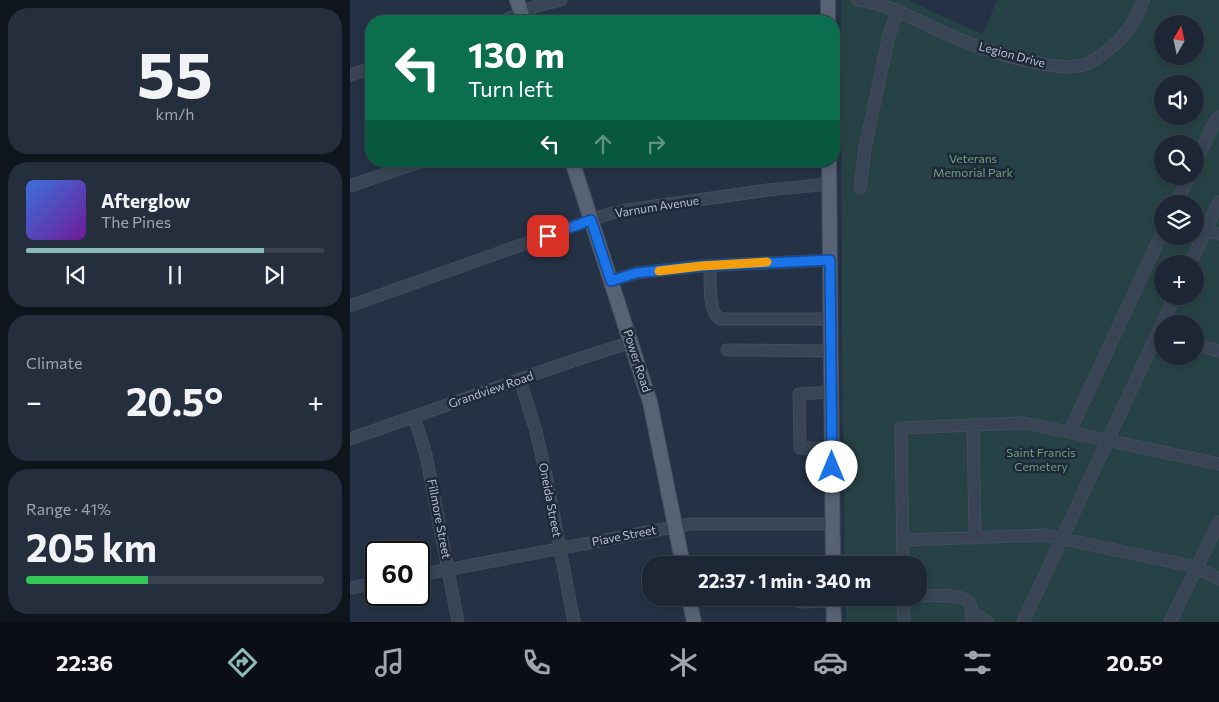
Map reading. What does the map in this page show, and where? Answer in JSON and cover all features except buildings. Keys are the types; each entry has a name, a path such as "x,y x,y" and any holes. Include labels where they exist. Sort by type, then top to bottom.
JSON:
{"main road":[{"path":"828,0 828,15"},
{"name":"Power Road","path":"574,167 632,342 652,411 681,556"},
{"path":"829,167 833,556"},
{"path":"691,606 694,622"},
{"path":"834,606 834,622"}],"street":[{"path":"521,11 561,0"},
{"name":"Legion Drive","path":"858,0 897,10 945,33 996,53 1052,66 1086,64 1095,60 1130,29 1143,0"},
{"path":"860,188 865,148 888,40 897,10"},
{"path":"350,75 365,70"},
{"path":"1204,145 1219,117"},
{"path":"350,186 405,167"},
{"name":"Varnum Avenue","path":"350,306 608,214 768,190 829,184"},
{"path":"1194,255 1219,202"},
{"path":"1206,230 1219,234"},
{"path":"1069,432 1156,245"},
{"path":"611,281 636,273 710,265 830,260"},
{"path":"710,265 712,308 717,317 830,319"},
{"name":"Grandview Road","path":"350,439 632,342"},
{"path":"1022,622 1107,441 1154,347"},
{"path":"1204,347 1219,351"},
{"path":"726,350 831,351"},
{"name":"Oneida Street","path":"520,380 536,431 574,622"},
{"path":"831,392 800,394 800,448 832,448"},
{"name":"Fillmore Street","path":"414,416 426,455 458,622"},
{"path":"903,556 901,428 1025,422 1219,464"},
{"path":"974,424 975,538"},
{"path":"1170,622 1219,522"},
{"name":"Piave Street","path":"430,572 690,524 832,524"},
{"path":"903,540 1037,535 1062,538 1196,567 1219,579"},
{"path":"350,588 365,585"},
{"path":"927,596 958,597 966,600 971,605 972,617 988,622"},
{"path":"903,606 904,622"}],"green space":[{"path":"841,0 909,0 983,34 997,0 1219,0 1219,622 846,622 846,606 927,606 927,556 845,556"}],"slow traffic":[{"path":"659,271 767,262"}],"route":[{"path":"548,236 591,220 611,281 636,273 701,266 830,260 832,467"}],"park label":[{"name":"Veterans Memorial Park","path":"973,166"},
{"name":"Saint Francis Cemetery","path":"1041,460"}]}
